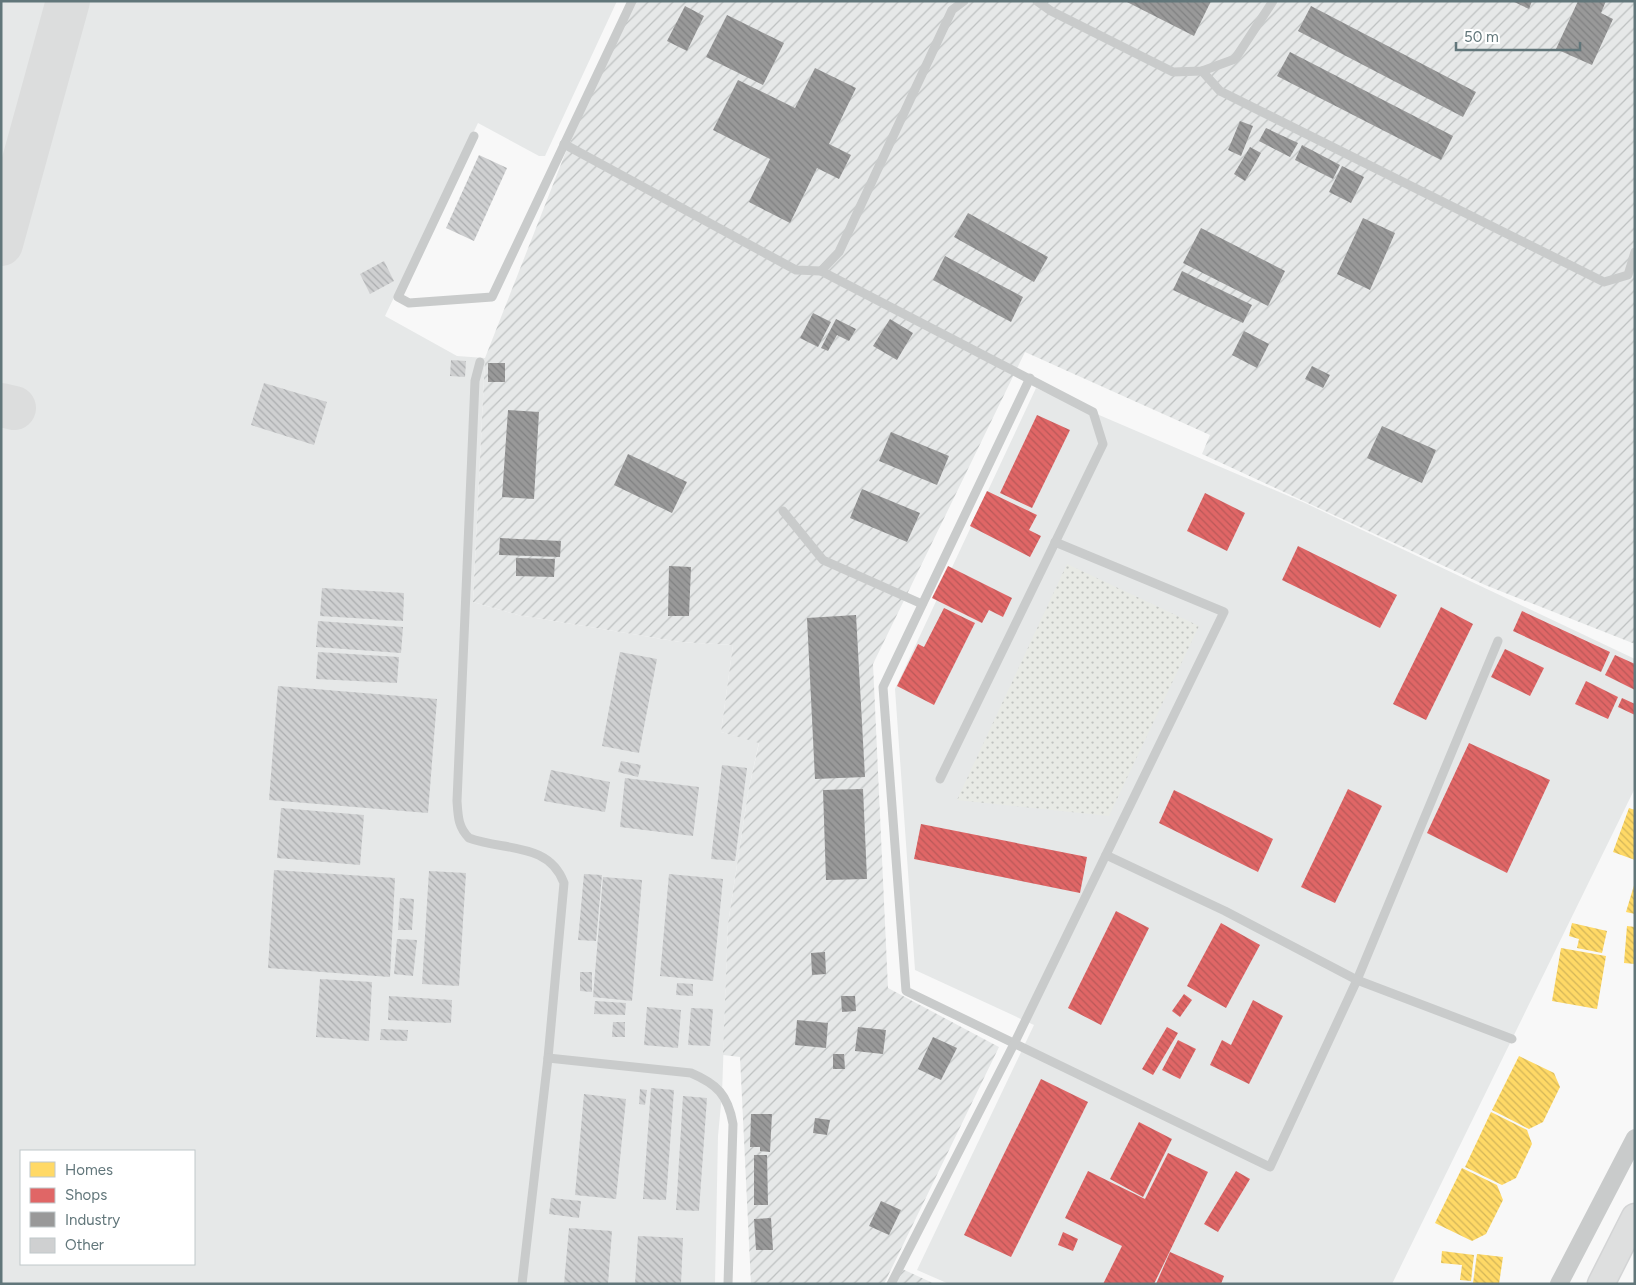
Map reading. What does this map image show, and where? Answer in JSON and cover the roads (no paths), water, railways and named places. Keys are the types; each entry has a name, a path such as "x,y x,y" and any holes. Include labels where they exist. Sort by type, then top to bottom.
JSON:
{"main road":[{"path":"1601,1284 1635,1217"}],"street":[{"path":"1560,1284 1635,1138"}],"lane":[{"path":"474,136 398,297 409,303 492,297 632,1"},
{"path":"821,271 839,252 952,10 964,1"},
{"path":"1037,1 1051,11 1173,72 1202,71 1235,59 1273,1"},
{"path":"1202,71 1220,91 1604,282 1628,275 1635,252"},
{"path":"564,144 796,270 821,271 1093,412 1103,444 940,779"},
{"path":"480,362 475,381 457,801 459,820 462,831 469,838 537,853 548,858 559,869 564,883 548,1058 522,1284"},
{"path":"1030,378 883,687 906,991 1270,1168 1357,980 1498,641"},
{"path":"783,511 823,560 922,604"},
{"path":"891,1284 1014,1044 1224,612 1055,542"},
{"path":"1106,854 1224,911 1357,980 1512,1039"},
{"path":"548,1058 691,1073 711,1081 722,1094 730,1107 733,1124 728,1284"}]}
